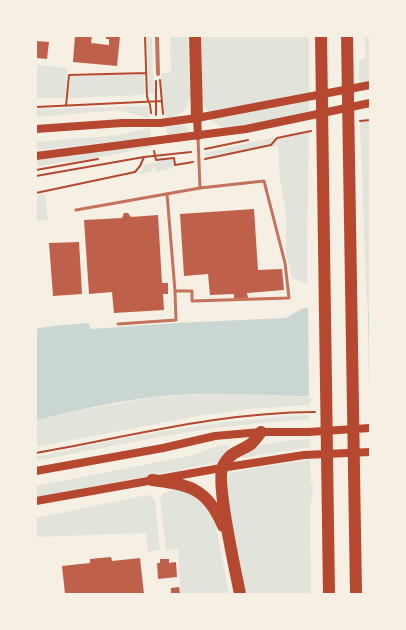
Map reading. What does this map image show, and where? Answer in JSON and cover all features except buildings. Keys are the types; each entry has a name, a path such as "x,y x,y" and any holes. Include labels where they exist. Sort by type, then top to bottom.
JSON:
{"highway":[{"path":"195,36 197,118"},
{"path":"321,36 329,594"},
{"path":"347,36 356,594"},
{"path":"240,594 222,492 222,468 233,453 251,443 261,432"},
{"path":"152,480 178,483 204,495 213,504 230,543"}],"main road":[{"path":"36,129 122,122 152,123 197,118 370,85"},
{"path":"36,156 246,129 370,103"},
{"path":"197,118 198,136"},
{"path":"36,471 163,448 214,436 261,432 308,432 370,428"},
{"path":"36,501 304,455 370,452"}],"street":[{"path":"157,36 158,74"}],"lane":[{"path":"198,136 200,188"},
{"path":"76,210 200,188 264,181 285,262 289,298 192,301 192,290 175,291"},
{"path":"118,324 176,320 167,194"}],"path":[{"path":"145,36 147,97 152,123"},
{"path":"66,106 69,75 146,73"},
{"path":"161,81 161,92"},
{"path":"155,82 155,111"},
{"path":"36,107 162,101"},
{"path":"154,141 154,150"},
{"path":"36,176 144,157 198,151"},
{"path":"36,193 135,172 140,166 144,157"},
{"path":"36,453 156,430 219,420 293,412 316,412"}],"shaded area":[{"path":"147,36 152,36 154,94 149,94"},
{"path":"170,36 188,36 190,97 185,110 175,117 165,119 161,79 162,73 171,73"},
{"path":"202,36 309,36 309,94 210,112 204,107 202,100"},
{"path":"365,36 370,36 370,81 359,84 359,61 366,57"},
{"path":"36,65 67,68 65,98 36,98"},
{"path":"144,74 145,95 68,98 70,77"},
{"path":"309,101 309,111 256,125 226,128 212,121 213,118"},
{"path":"148,106 149,118 118,110 36,117 36,109"},
{"path":"370,121 370,309 367,309 360,122"},
{"path":"180,124 186,127 190,132 167,136 166,126"},
{"path":"150,128 151,138 36,150 36,142 119,135"},
{"path":"309,132 307,284 292,278 286,256 286,212 280,180 278,146 272,146 278,139"},
{"path":"276,137 270,145 205,157 205,153"},
{"path":"151,144 152,147 69,163 68,161 36,167 36,159"},
{"path":"173,160 173,168 156,172 155,167 151,168 152,171 139,174 143,170 144,165"},
{"path":"45,194 48,220 36,221 36,196"},
{"path":"312,307 370,309 370,396 252,394 172,395 123,401 36,420 36,329 88,323 91,329 286,318 301,309"},
{"path":"228,393 313,396 309,405 251,409 198,416 36,447 36,420 153,397"},
{"path":"309,415 309,420 240,425 172,435 36,461 36,457 172,430 240,420"},
{"path":"310,439 310,447 242,458 241,452 257,446 284,441"},
{"path":"228,445 228,450 219,462 36,498 36,486 194,455 217,446"},
{"path":"310,460 311,484 313,484 310,511 311,594 245,594 229,513 228,483 230,473"},
{"path":"178,490 197,496 212,514 216,527 229,594 179,594 178,549 166,550 160,498 165,492"},
{"path":"147,495 151,496 155,501 160,550 148,552 146,533 36,537 36,518"}],"pier":[{"path":"308,306 368,307 369,398 309,398"}]}
